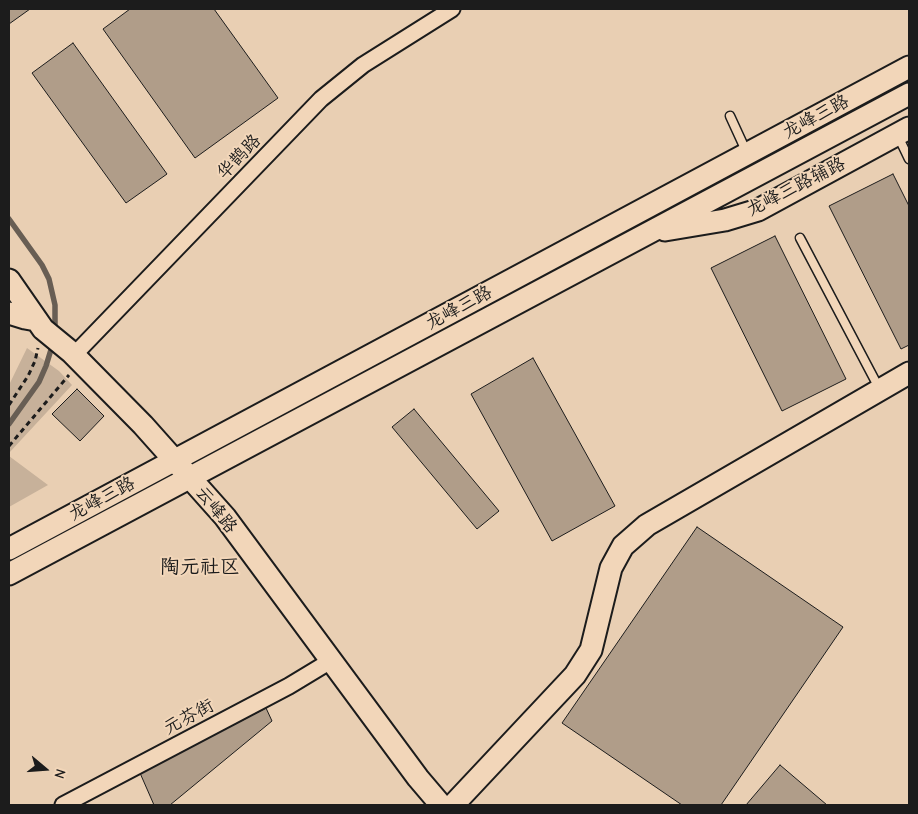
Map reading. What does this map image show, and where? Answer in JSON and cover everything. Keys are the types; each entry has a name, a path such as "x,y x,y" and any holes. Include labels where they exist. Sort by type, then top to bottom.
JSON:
{"main road":[{"name":"龙峰三路","path":"9,549 909,67"},
{"name":"龙峰三路","path":"9,574 909,94"},
{"name":"龙峰三路辅路","path":"647,233 725,220 758,210 903,132"},
{"name":"云峰路","path":"9,280 39,332 143,425 225,518 440,805"},
{"path":"9,314 25,318 39,332"},
{"path":"415,332 426,352"},
{"path":"453,805 575,676 591,650 611,568 623,546 647,525 909,373"}],"street":[{"name":"华鹊路","path":"69,358 321,100 363,65 452,9"},
{"name":"元芬街","path":"63,805 290,686 332,660"}],"lane":[{"path":"730,116 748,153"},
{"path":"903,132 909,159"},
{"path":"800,238 880,390"}],"path":[{"path":"9,405 28,376 34,361 39,332"},
{"path":"9,446 69,358"}],"shaded area":[{"path":"27,348 59,371 72,385 9,453 9,385"},
{"path":"9,456 48,485 9,507"}],"building":[{"path":"9,9 30,9 9,24"},
{"path":"130,9 214,9 278,98 195,158 103,29"},
{"path":"73,43 167,174 126,203 32,73"},
{"path":"893,174 909,206 909,345 901,349 829,206"},
{"path":"775,236 846,379 782,411 711,268"},
{"path":"533,358 615,506 552,541 471,394"},
{"path":"77,389 104,416 80,441 52,414"},
{"path":"414,409 499,511 477,529 392,427"},
{"path":"697,527 843,627 721,805 682,805 562,723"},
{"path":"266,708 272,721 170,805 154,805 140,773"},
{"path":"780,765 827,805 746,805"}],"waterway":[{"path":"9,219 42,265 49,279 55,305 55,331"},
{"path":"9,424 39,382 53,343"}],"district":[{"name":"陶元社区","path":"200,567"}]}
